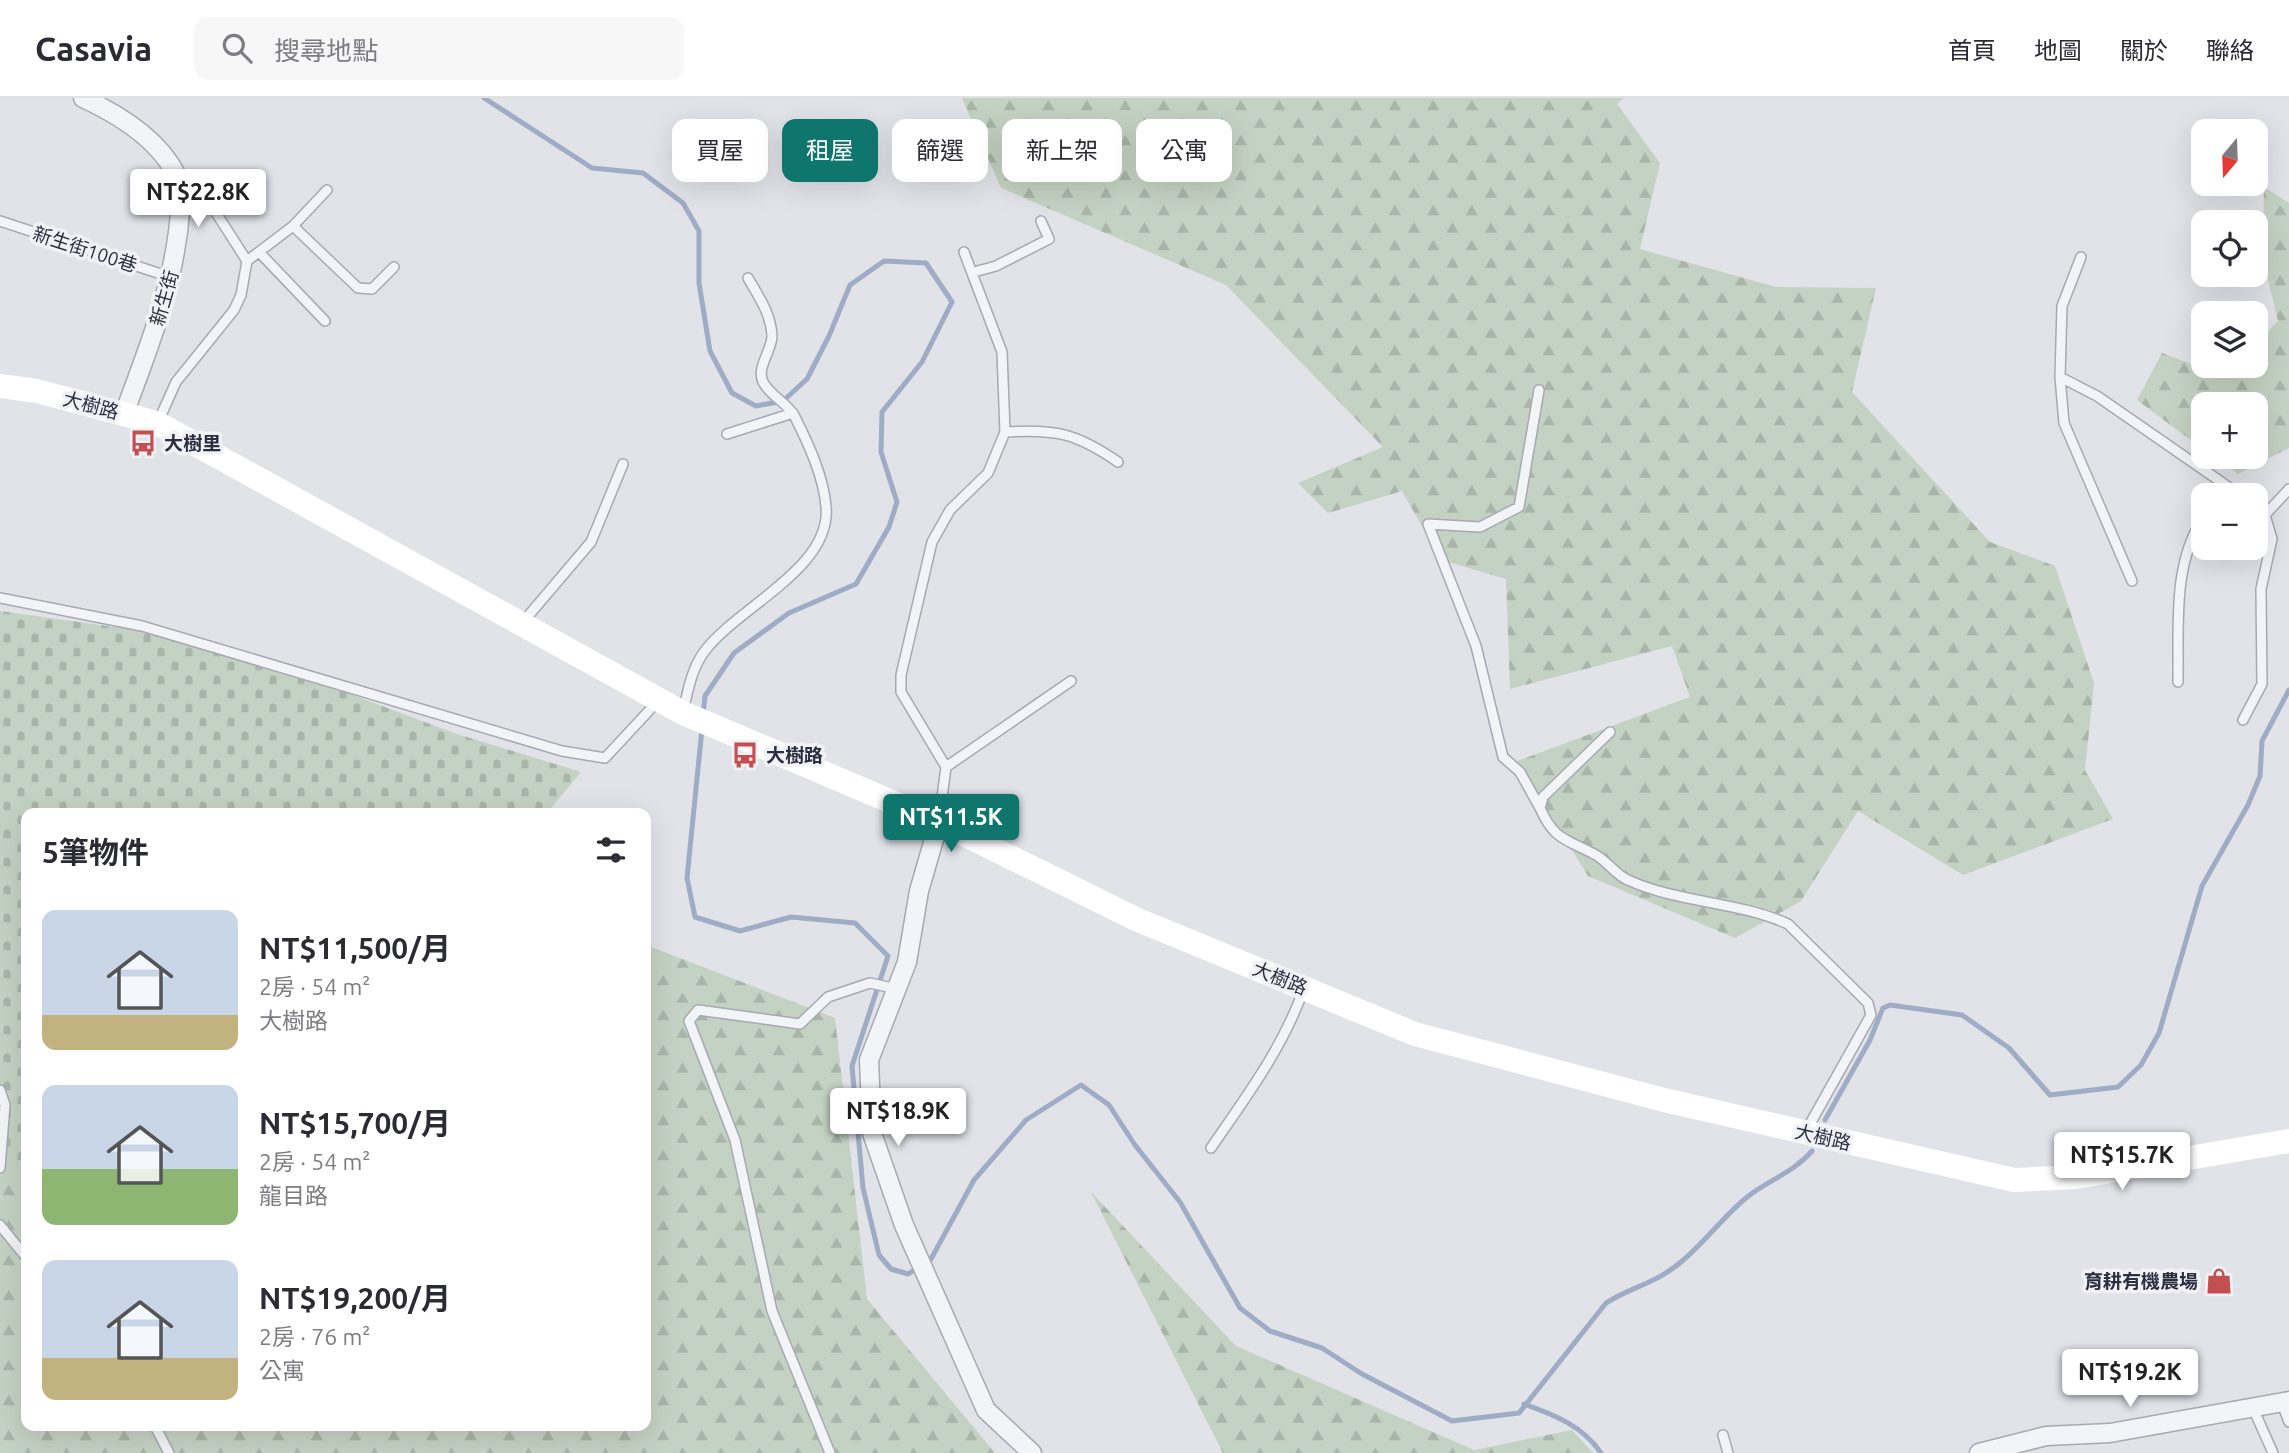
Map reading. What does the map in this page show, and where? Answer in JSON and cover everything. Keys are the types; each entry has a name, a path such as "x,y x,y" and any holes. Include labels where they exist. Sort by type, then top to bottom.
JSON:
{"street":[{"name":"新生街","path":"83,98 110,110 158,146 182,187 178,247 152,339 124,414"},
{"name":"大樹路","path":"0,386 37,391 157,423 683,713 939,822 1138,920 1415,1034 1664,1100 2014,1180 2076,1177 2289,1141"},
{"path":"939,822 919,891 907,962 869,1060 872,1133 904,1225 986,1410 1032,1453"},
{"path":"1979,1453 2046,1437 2110,1433 2285,1401"}],"lane":[{"path":"157,423 176,382 234,310 241,295 247,261 197,183"},
{"path":"247,261 293,226 327,190"},
{"name":"新生街100巷","path":"0,221 170,277"},
{"path":"974,272 996,266 1049,239 1041,221"},
{"path":"293,226 358,289 372,289 394,267"},
{"path":"259,252 325,321"},
{"path":"939,822 946,767 901,692 901,675 932,542 950,510 988,473 1006,432 1002,352 974,272 964,252"},
{"path":"2081,257 2062,306 2060,377 2064,423 2132,581"},
{"path":"683,713 692,672 705,651 742,613 787,582 808,558 820,534 827,508 813,458 793,413 763,382 761,373 772,340 770,316 748,278"},
{"path":"2060,377 2097,396 2224,483"},
{"path":"1539,390 1519,507 1480,527 1428,524 1476,646 1503,757 1520,772 1559,838 1595,854 1625,880 1664,893 1770,916 1788,924 1868,1003 1871,1014 1805,1132"},
{"path":"727,434 793,413"},
{"path":"1006,432 1045,430 1065,433 1089,442 1118,462"},
{"path":"522,624 591,541 623,464"},
{"path":"2268,512 2289,489"},
{"path":"2268,525 2272,539 2268,557"},
{"path":"2178,682 2180,589 2191,545"},
{"path":"2243,720 2262,684 2261,589 2267,560"},
{"path":"0,598 142,626 562,751 605,758 659,700"},
{"path":"946,767 1071,681"},
{"path":"1540,807 1543,797 1610,732"},
{"path":"830,1453 772,1311 735,1140 689,1021 698,1010 800,1024 828,997 870,983 897,989"},
{"path":"1211,1148 1267,1067 1289,1028 1304,988"},
{"path":"0,1090 5,1105 0,1168"},
{"path":"0,1225 21,1251"},
{"path":"2285,1401 2289,1422"},
{"path":"2252,1406 2273,1453"},
{"path":"158,1431 169,1453"},
{"path":"1723,1435 1728,1453"}],"green space":[{"path":"962,98 1624,98 1617,104 1660,163 1640,249 1776,287 1876,288 1852,392 1990,542 2055,566 2094,683 2085,770 2113,819 1963,875 1858,811 1801,901 1735,938 1588,876 1517,761 1690,697 1672,646 1510,689 1506,579 1441,560 1402,491 1328,513 1298,483 1383,447 1226,285 1001,188 988,158 988,119 971,119"},
{"path":"2268,190 2289,203 2289,448 2268,459 2268,392 2191,392 2191,440 2137,400 2162,353 2191,364 2191,378 2268,378 2268,331 2278,321 2268,280 2268,210 2264,210 2264,196 2268,196"},
{"path":"2231,469 2248,469 2238,474"},
{"path":"0,611 144,631 297,674 454,733 581,772 551,808 21,808 21,1169 4,1158 0,1151"},
{"path":"651,947 835,1018 867,1299 995,1453 0,1453 0,1020 21,1017 21,1431 651,1431"},
{"path":"1091,1192 1236,1346 1474,1450 1572,1430 1593,1453 1223,1453"}],"waterway":[{"path":"484,98 592,168 643,173 683,203 699,231 699,283 710,351 732,393 756,406 783,401 807,379 829,336 850,285 884,261 926,263 952,302 922,362 882,412 881,452 897,502 889,527 856,584 789,613 734,653 705,696 703,716"},
{"path":"1825,1120 1870,1040 1883,1008 1890,1005 1962,1015 2009,1048 2050,1095 2118,1087 2141,1065 2159,1033 2202,886 2248,805 2260,776 2262,741 2289,690"},
{"path":"702,729 687,878 695,917 740,931 791,917 855,923 888,956 852,1066 863,1188 879,1255 891,1269 908,1274 931,1259 974,1180 1026,1120 1081,1085 1109,1105 1135,1145 1180,1202 1240,1308 1270,1331 1322,1348 1362,1374 1452,1421 1519,1413 1606,1303 1671,1269 1689,1255 1746,1198 1797,1165 1812,1151"},
{"path":"1524,1404 1576,1428 1601,1453"}],"place":[{"name":"大樹里","path":"143,443"},
{"name":"大樹路","path":"745,755"},
{"name":"育耕有機農場","path":"2219,1281"}]}
